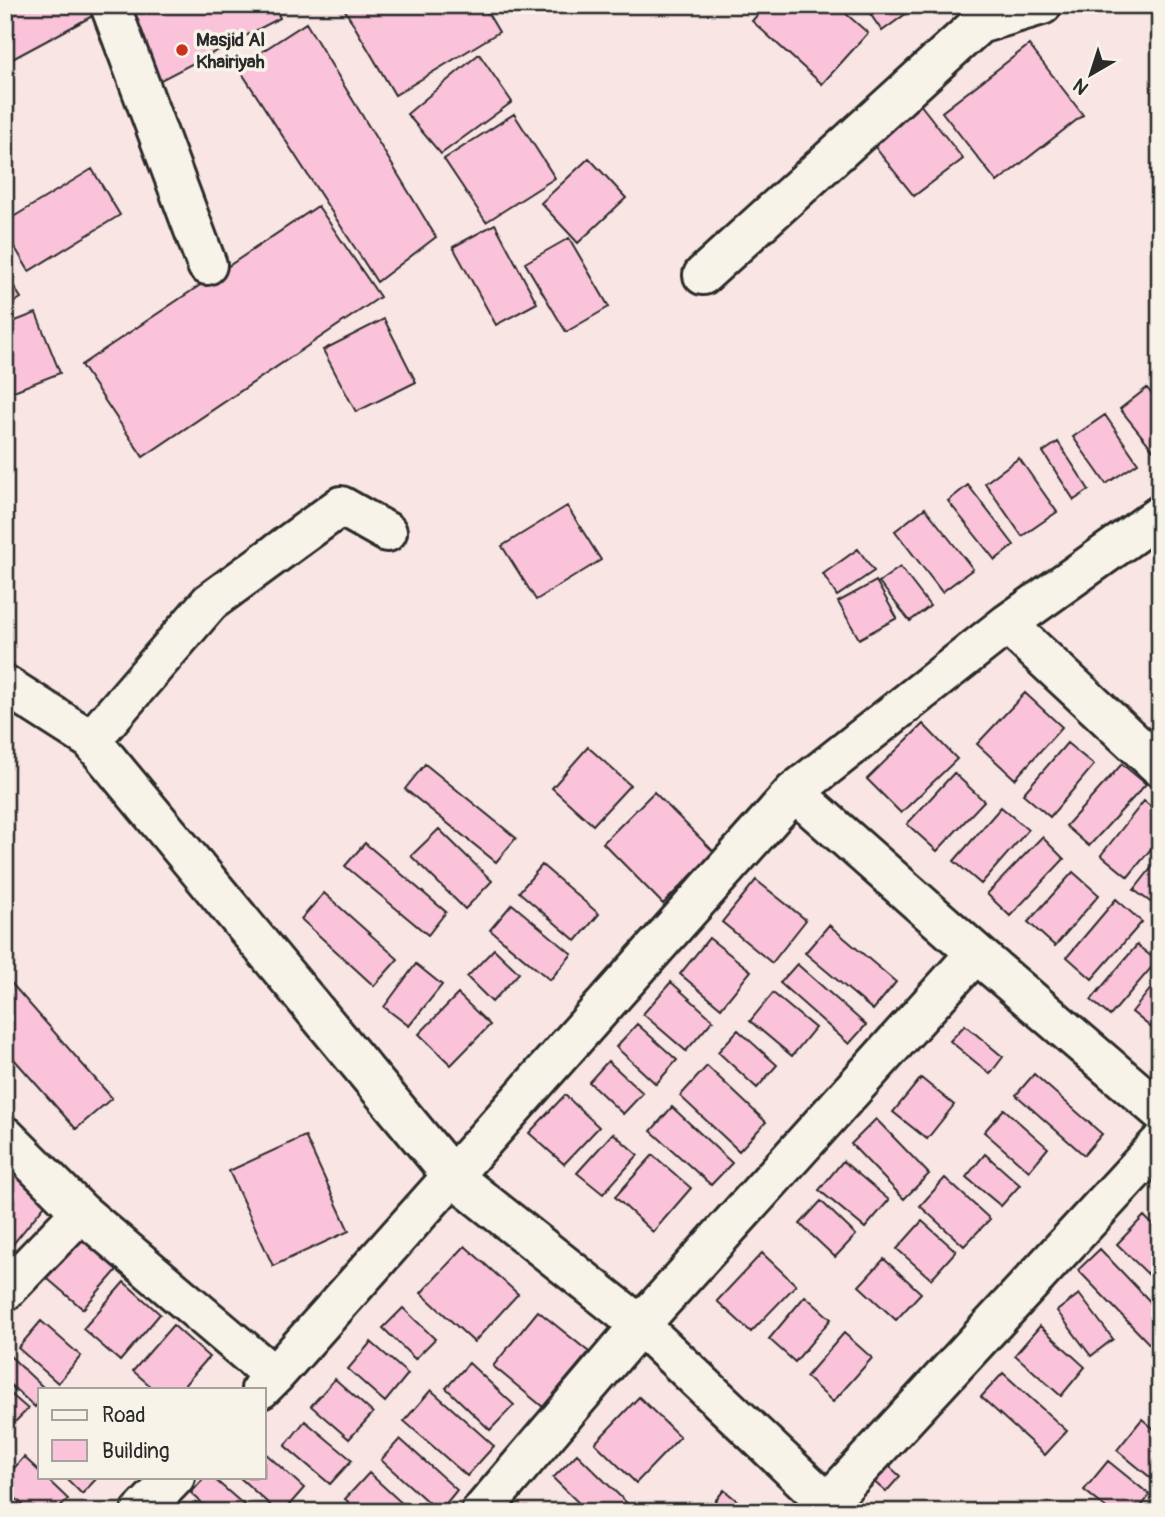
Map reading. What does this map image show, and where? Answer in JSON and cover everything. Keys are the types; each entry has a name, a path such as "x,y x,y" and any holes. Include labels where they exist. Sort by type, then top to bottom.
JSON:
{"street":[{"path":"110,5 207,265"},
{"path":"702,275 979,24 1042,5"},
{"path":"91,740 210,602 341,506 387,533"},
{"path":"5,1136 81,1212 267,1383 794,792 1007,624 1160,515"},
{"path":"1007,624 1160,767"},
{"path":"5,685 91,740 453,1177 640,1325 828,1509 1160,1143"},
{"path":"794,792 1160,1111"},
{"path":"481,1512 640,1325 976,953"},
{"path":"5,1292 81,1212"},
{"path":"141,1512 174,1478"}],"building":[{"path":"5,5 94,5 98,13 5,63"},
{"name":"Masjid Al Khairiyah","path":"122,5 274,5 280,18 159,81"},
{"path":"342,5 483,5 499,32 395,95"},
{"path":"766,5 836,5 868,33 822,84 752,21"},
{"path":"864,5 918,5 882,31"},
{"path":"306,23 436,237 377,282 238,67"},
{"path":"1029,45 1083,115 997,182 942,112"},
{"path":"479,54 512,102 441,154 407,114"},
{"path":"920,104 963,159 914,196 871,142"},
{"path":"514,114 555,178 486,222 444,159"},
{"path":"589,158 626,198 578,243 541,203"},
{"path":"92,169 120,215 29,271 5,231 5,222"},
{"path":"318,206 380,297 143,457 81,365"},
{"path":"495,224 537,303 496,325 453,247"},
{"path":"569,238 609,307 566,332 525,263"},
{"path":"5,273 21,298 5,308"},
{"path":"36,313 60,373 6,394 5,325"},
{"path":"384,319 416,382 356,412 323,350"},
{"path":"1147,388 1160,405 1160,445 1153,450 1120,409"},
{"path":"1105,415 1138,463 1106,484 1073,437"},
{"path":"1058,442 1089,490 1074,500 1043,452"},
{"path":"1019,458 1057,512 1022,536 985,483"},
{"path":"968,485 1014,545 995,560 948,501"},
{"path":"567,506 601,560 536,600 502,546"},
{"path":"925,508 973,569 942,592 895,531"},
{"path":"858,549 874,571 837,596 823,574"},
{"path":"900,567 930,606 910,621 879,582"},
{"path":"876,581 897,618 859,639 838,602"},
{"path":"1025,693 1062,727 1015,779 977,744"},
{"path":"923,724 957,759 901,813 867,779"},
{"path":"1067,743 1094,765 1050,817 1023,794"},
{"path":"588,747 630,785 593,825 552,788"},
{"path":"425,764 516,838 496,862 405,789"},
{"path":"1122,764 1146,784 1089,846 1066,826"},
{"path":"954,773 984,801 937,851 907,824"},
{"path":"654,792 714,852 663,904 603,843"},
{"path":"1144,801 1160,814 1160,838 1128,877 1101,855"},
{"path":"1001,807 1028,830 981,884 954,861"},
{"path":"439,829 492,881 465,909 411,856"},
{"path":"1042,837 1064,859 1010,916 987,894"},
{"path":"365,843 446,912 428,935 345,866"},
{"path":"1160,857 1160,909 1134,890"},
{"path":"542,865 599,914 576,941 519,892"},
{"path":"1073,872 1099,895 1055,946 1028,922"},
{"path":"756,880 806,920 772,963 722,922"},
{"path":"324,893 398,959 374,986 301,919"},
{"path":"1116,899 1142,922 1092,979 1067,957"},
{"path":"512,904 572,954 550,980 490,930"},
{"path":"829,925 896,982 873,1010 805,953"},
{"path":"709,938 751,971 721,1008 680,974"},
{"path":"1137,945 1157,961 1110,1016 1091,1000"},
{"path":"494,949 519,973 492,1002 467,977"},
{"path":"416,964 442,985 409,1026 384,1007"},
{"path":"797,964 866,1025 849,1044 780,983"},
{"path":"5,976 112,1098 76,1129 5,1049"},
{"path":"1160,977 1160,1021 1153,1029 1132,1012"},
{"path":"671,982 713,1020 686,1051 643,1014"},
{"path":"773,993 815,1028 792,1056 750,1021"},
{"path":"458,994 490,1025 451,1065 419,1034"},
{"path":"637,1024 677,1060 656,1084 616,1047"},
{"path":"965,1025 1003,1057 990,1074 950,1041"},
{"path":"738,1030 777,1065 757,1088 718,1052"},
{"path":"608,1061 643,1093 623,1114 589,1082"},
{"path":"707,1066 766,1122 739,1151 680,1096"},
{"path":"1034,1074 1102,1134 1084,1155 1016,1095"},
{"path":"921,1078 954,1105 927,1139 893,1112"},
{"path":"565,1095 599,1127 564,1164 529,1133"},
{"path":"672,1107 732,1163 711,1185 651,1131"},
{"path":"1004,1109 1048,1148 1029,1171 984,1132"},
{"path":"876,1119 929,1174 904,1199 851,1144"},
{"path":"613,1133 638,1155 603,1194 577,1173"},
{"path":"305,1136 349,1231 273,1266 229,1171"},
{"path":"985,1154 1020,1185 1001,1206 966,1177"},
{"path":"653,1155 691,1188 653,1232 615,1197"},
{"path":"843,1161 889,1200 865,1228 819,1190"},
{"path":"5,1165 49,1200 5,1254"},
{"path":"945,1178 990,1219 964,1246 920,1206"},
{"path":"821,1201 856,1235 835,1257 800,1224"},
{"path":"1144,1216 1160,1232 1160,1279 1156,1282 1117,1244"},
{"path":"922,1221 956,1251 931,1279 897,1249"},
{"path":"84,1228 123,1263 83,1309 42,1274"},
{"path":"465,1246 518,1294 474,1342 421,1293"},
{"path":"1100,1249 1160,1312 1160,1355 1078,1270"},
{"path":"762,1253 796,1285 751,1332 717,1301"},
{"path":"884,1259 921,1293 896,1320 859,1286"},
{"path":"124,1282 160,1314 120,1361 83,1329"},
{"path":"1079,1294 1113,1339 1091,1356 1057,1311"},
{"path":"805,1296 831,1319 795,1362 769,1339"},
{"path":"403,1308 435,1339 415,1359 383,1328"},
{"path":"538,1311 589,1352 543,1407 493,1366"},
{"path":"41,1321 81,1356 58,1383 18,1348"},
{"path":"173,1325 209,1357 182,1388 153,1388 133,1371"},
{"path":"1040,1326 1085,1367 1061,1396 1015,1355"},
{"path":"844,1333 872,1358 833,1402 806,1377"},
{"path":"371,1342 408,1374 385,1402 348,1369"},
{"path":"10,1356 44,1388 38,1388 38,1403 35,1407 5,1380 5,1361"},
{"path":"469,1363 514,1405 490,1430 446,1388"},
{"path":"1003,1373 1067,1431 1045,1455 981,1397"},
{"path":"335,1379 373,1413 349,1439 311,1406"},
{"path":"5,1389 28,1409 12,1425 5,1419"},
{"path":"431,1390 494,1446 467,1476 404,1421"},
{"path":"639,1397 680,1437 636,1483 595,1443"},
{"path":"1142,1419 1160,1434 1160,1479 1157,1483 1117,1450"},
{"path":"305,1421 352,1460 330,1484 285,1446"},
{"path":"400,1439 457,1490 439,1512 381,1460"},
{"path":"266,1454 304,1488 283,1512 278,1512 240,1478 266,1478"},
{"path":"577,1454 635,1511 588,1512 553,1478"},
{"path":"24,1457 38,1470 38,1478 46,1478 68,1499 56,1512 30,1512 5,1488 5,1478"},
{"path":"880,1458 900,1476 886,1492 865,1474"},
{"path":"1108,1461 1150,1495 1137,1512 1111,1512 1084,1490"},
{"path":"369,1473 406,1507 402,1512 359,1512 345,1499"},
{"path":"66,1478 97,1478 82,1494"},
{"path":"204,1478 213,1478 252,1512 212,1512 191,1493"},
{"path":"724,1490 751,1512 706,1512"}],"place":[{"name":"Masjid Al Khairiyah","path":"182,50"}]}
